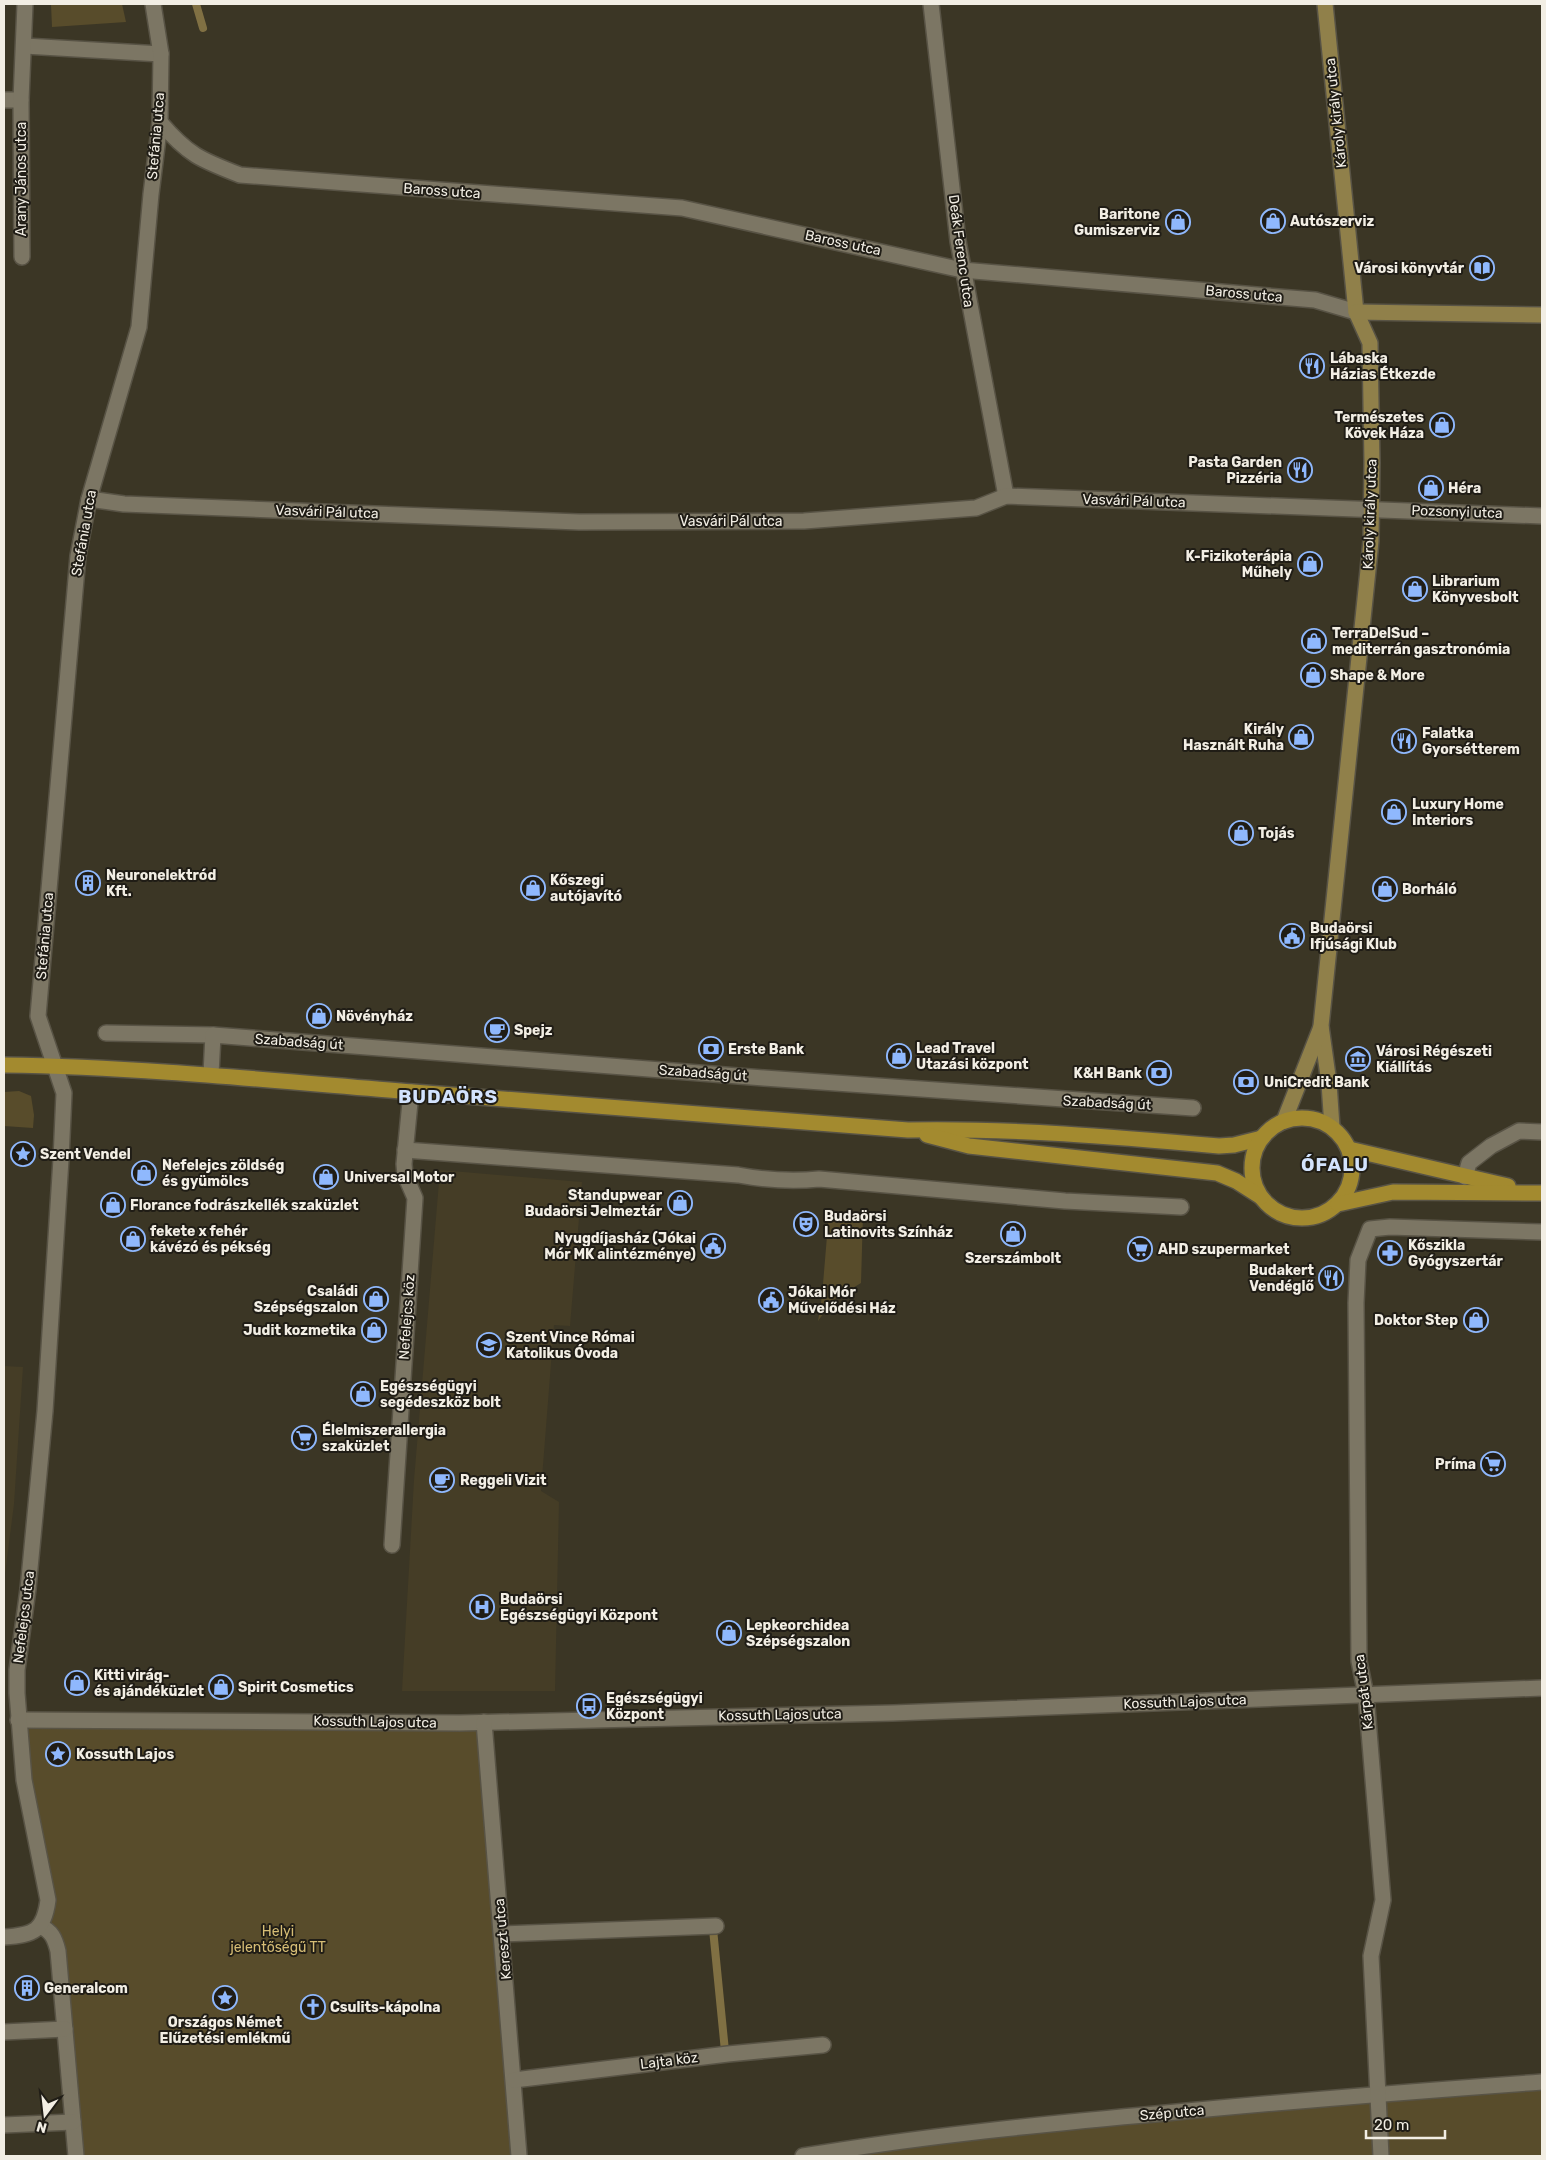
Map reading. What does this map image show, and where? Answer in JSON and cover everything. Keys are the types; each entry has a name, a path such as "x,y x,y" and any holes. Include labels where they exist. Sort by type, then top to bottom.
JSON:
{"main road":[{"path":"4,1065 210,1074 411,1092 908,1130 972,1129 1101,1136 1219,1146 1234,1145 1262,1138"},
{"path":"1262,1197 1254,1180 1252,1161 1256,1148 1262,1138 1284,1121 1296,1118 1309,1118 1321,1121 1332,1127 1342,1137 1349,1149 1352,1158 1352,1178 1349,1187 1338,1204"},
{"path":"908,1130 969,1146 1217,1173 1236,1181 1262,1197 1277,1212 1298,1218 1320,1215 1338,1204 1393,1192 1542,1193"},
{"path":"1349,1149 1465,1177 1542,1193"}],"street":[{"name":"Arany János utca","path":"22,258 21,100 25,46 25,4"},
{"name":"Stefánia utca","path":"55,1066 38,1016 78,556 89,499 138,327 160,122 160,54 153,4"},
{"name":"Deák Ferenc utca","path":"931,4 962,270 1006,496"},
{"name":"Károly király utca","path":"1325,4 1356,312 1370,344 1372,509 1371,541 1321,1026 1329,1083 1332,1127"},
{"path":"25,46 160,54"},
{"path":"4,100 21,100"},
{"name":"Baross utca","path":"160,122 179,144 204,162 240,175 682,208 962,270 1315,300 1356,312 1542,315"},
{"name":"Vasvári Pál utca","path":"89,499 124,504 579,522 804,521 976,508 1006,496 1372,509"},
{"name":"Pozsonyi utca","path":"1372,509 1542,516"},
{"name":"Károly király utca","path":"1284,1121 1321,1026"},
{"name":"Szabadság út","path":"106,1033 213,1035 1047,1099 1193,1108"},
{"path":"210,1074 213,1035"},
{"name":"Nefelejcs utca","path":"40,1926 46,1917 48,1900 24,1780 18,1720 18,1670 28,1589 43,1428 61,1159 64,1093 55,1066"},
{"name":"Nefelejcs köz","path":"392,1545 415,1198 405,1175 405,1150 411,1092"},
{"path":"1465,1177 1469,1163 1491,1146 1518,1130 1542,1132"},
{"path":"405,1150 738,1175 763,1180 792,1182 819,1180 1091,1203 1181,1208"},
{"name":"Kárpát utca","path":"1380,2156 1371,1956 1383,1900 1366,1695 1359,1661 1356,1303 1358,1260 1370,1229 1390,1227 1542,1232"},
{"name":"Kossuth Lajos utca","path":"18,1720 484,1722 893,1713 1542,1688"},
{"name":"Kereszt utca","path":"484,1722 503,1934 519,2156"},
{"path":"4,1937 27,1934 40,1926 47,1929 55,1939 58,1951 76,2156"},
{"path":"503,1934 716,1926"},
{"path":"4,2032 65,2029"},
{"name":"Lajta köz","path":"514,2080 728,2054 824,2045"},
{"name":"Szép utca","path":"802,2156 981,2130 1377,2094 1542,2082"},
{"path":"4,2125 73,2122"}],"shaded area":[{"path":"440,1170 582,1182 570,1326 554,1325 541,1491 559,1502 555,1691 402,1691 414,1480"},
{"path":"4,1366 23,1367 14,1504 4,1582"}],"green space":[{"path":"51,4 122,4 126,22 52,27"},
{"path":"19,1091 31,1096 34,1115 33,1128 4,1126 4,1092"},
{"path":"829,1212 863,1214 861,1283 833,1300 818,1321 822,1296"},
{"name":"Helyi jelentőségű TT","path":"18,1720 484,1722 519,2156 76,2156 58,1951 46,1917"},
{"path":"1542,2082 1542,2156 803,2156"}],"waterway":[{"path":"196,4 203,28"},
{"path":"713,1929 725,2051"}],"place":[{"name":"Autószerviz","path":"1273,221"},
{"name":"Baritone Gumiszerviz","path":"1178,222"},
{"name":"Városi könyvtár","path":"1482,268"},
{"name":"Lábaska Házias Étkezde","path":"1312,366"},
{"name":"Természetes Kövek Háza","path":"1442,425"},
{"name":"Pasta Garden Pizzéria","path":"1300,470"},
{"name":"Héra","path":"1431,488"},
{"name":"K-Fizikoterápia Műhely","path":"1310,564"},
{"name":"Librarium Könyvesbolt","path":"1415,589"},
{"name":"TerraDelSud – mediterrán gasztronómia","path":"1314,641"},
{"name":"Shape & More","path":"1313,675"},
{"name":"Király Használt Ruha","path":"1301,737"},
{"name":"Falatka Gyorsétterem","path":"1404,741"},
{"name":"Luxury Home Interiors","path":"1394,812"},
{"name":"Tojás","path":"1241,833"},
{"name":"Neuronelektród Kft.","path":"88,883"},
{"name":"Kőszegi autójavító","path":"533,888"},
{"name":"Borháló","path":"1385,889"},
{"name":"Budaörsi Ifjúsági Klub","path":"1292,936"},
{"name":"Növényház","path":"319,1016"},
{"name":"Spejz","path":"497,1030"},
{"name":"Erste Bank","path":"711,1049"},
{"name":"Lead Travel Utazási központ","path":"899,1056"},
{"name":"Városi Régészeti Kiállítás","path":"1358,1059"},
{"name":"K&H Bank","path":"1159,1073"},
{"name":"UniCredit Bank","path":"1246,1082"},
{"name":"Szent Vendel","path":"23,1154"},
{"name":"Nefelejcs zöldség és gyümölcs","path":"144,1173"},
{"name":"Universal Motor","path":"326,1177"},
{"name":"Standupwear Budaörsi Jelmeztár","path":"680,1203"},
{"name":"Florance fodrászkellék szaküzlet","path":"113,1205"},
{"name":"Budaörsi Latinovits Színház","path":"806,1224"},
{"name":"Szerszámbolt","path":"1013,1234"},
{"name":"fekete x fehér kávézó és pékség","path":"133,1239"},
{"name":"Nyugdíjasház (Jókai Mór MK alintézménye)","path":"713,1246"},
{"name":"AHD szupermarket","path":"1140,1249"},
{"name":"Kőszikla Gyógyszertár","path":"1390,1253"},
{"name":"Budakert Vendéglő","path":"1331,1278"},
{"name":"Családi Szépségszalon","path":"376,1299"},
{"name":"Jókai Mór Művelődési Ház","path":"771,1300"},
{"name":"Doktor Step","path":"1476,1320"},
{"name":"Judit kozmetika","path":"374,1330"},
{"name":"Szent Vince Római Katolikus Óvoda","path":"489,1345"},
{"name":"Egészségügyi segédeszköz bolt","path":"363,1394"},
{"name":"Élelmiszerallergia szaküzlet","path":"304,1438"},
{"name":"Príma","path":"1493,1464"},
{"name":"Reggeli Vizit","path":"442,1480"},
{"name":"Budaörsi Egészségügyi Központ","path":"482,1607"},
{"name":"Lepkeorchidea Szépségszalon","path":"729,1633"},
{"name":"Kitti virág- és ajándéküzlet","path":"77,1683"},
{"name":"Spirit Cosmetics","path":"221,1687"},
{"name":"Egészségügyi Központ","path":"589,1706"},
{"name":"Kossuth Lajos","path":"58,1754"},
{"name":"Generalcom","path":"27,1988"},
{"name":"Országos Német Elűzetési emlékmű","path":"225,1998"},
{"name":"Csulits-kápolna","path":"313,2007"}],"district":[{"name":"BUDAÖRS","path":"448,1096"},
{"name":"ÓFALU","path":"1335,1164"}]}
